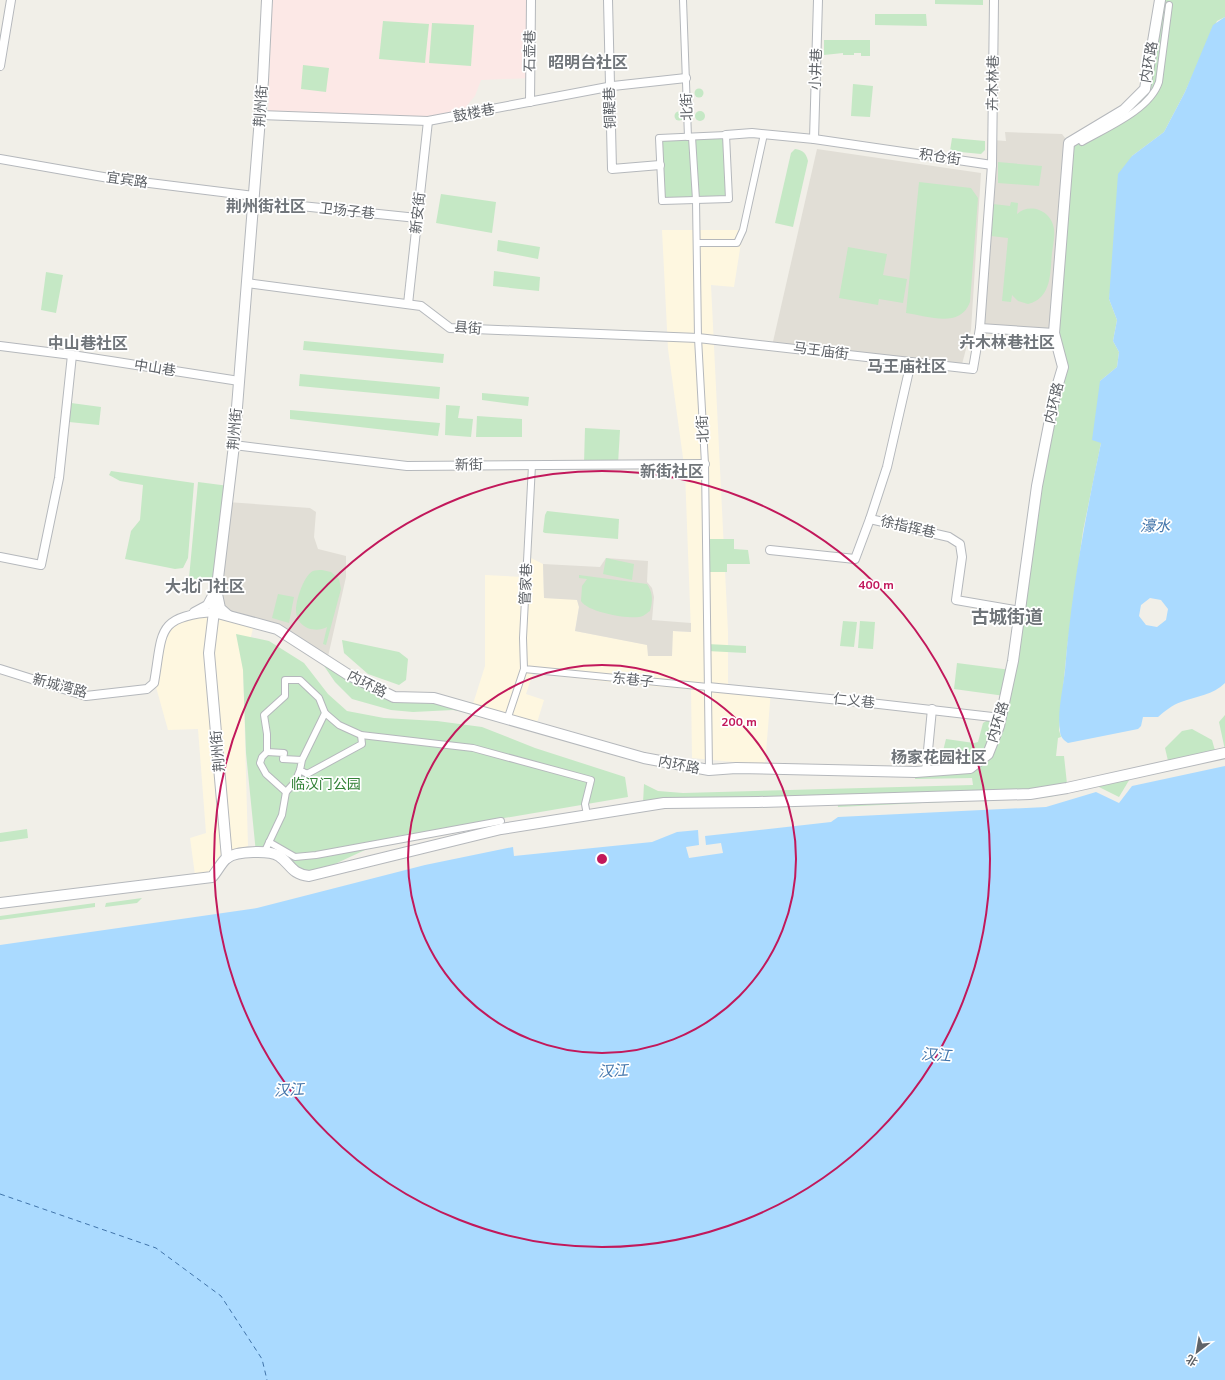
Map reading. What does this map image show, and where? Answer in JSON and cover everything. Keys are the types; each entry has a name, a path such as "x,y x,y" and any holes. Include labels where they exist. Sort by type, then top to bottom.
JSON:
{"street":[{"path":"0,66 12,0"},
{"name":"荆州街","path":"227,858 209,653 234,445 254,198 267,0"},
{"name":"石壶巷","path":"530,102 531,0"},
{"name":"铜鞮巷","path":"608,0 612,169 660,165"},
{"name":"北街","path":"683,0 686,78 696,200 698,338 705,464 709,770"},
{"name":"小井巷","path":"814,139 818,0"},
{"name":"卉木林巷","path":"992,165 994,0"},
{"name":"内环路","path":"214,612 277,630 347,674 394,697 434,698 644,758 709,770 736,768 926,771 970,768 988,754 1001,718 1013,661 1037,486 1055,394 1063,367 1054,333 1069,143 1124,110 1145,89 1165,3"},
{"name":"鼓楼巷","path":"260,115 428,122 610,86 686,78"},
{"name":"新安街","path":"408,304 428,122"},
{"name":"积仓街","path":"726,135 752,133 814,139 992,165"},
{"path":"697,243 737,243 743,230 764,134"},
{"path":"726,135 729,199 662,201 659,138 726,135"},
{"name":"宜宾路","path":"0,159 109,178 254,198"},
{"path":"992,165 980,328 1054,333"},
{"name":"卫场子巷","path":"254,198 417,218"},
{"name":"县街","path":"247,283 421,306 450,328 698,338"},
{"name":"马王庙街","path":"698,338 746,342 973,369 980,328"},
{"name":"中山巷","path":"0,346 72,355 239,381"},
{"path":"0,557 41,565 59,478 72,355"},
{"name":"徐指挥巷","path":"911,362 887,467 870,519 949,537 960,544 962,557 956,600 1020,611"},
{"name":"新街","path":"234,445 407,466 705,464"},
{"name":"管家巷","path":"524,669 523,638 532,465"},
{"path":"770,550 855,559 870,519"},
{"path":"190,614 207,605 217,587"},
{"path":"217,587 221,608 231,616"},
{"name":"新城湾路","path":"0,669 86,696 147,689 154,683 163,632 171,622 190,614 214,612"},
{"path":"507,720 524,669"},
{"name":"东巷子","path":"524,669 708,687"},
{"path":"286,792 266,774 260,763 267,752 268,734 264,715 285,696 285,680 300,680 319,698 325,713 339,725 361,735 473,748 591,780 585,804 587,815"},
{"name":"仁义巷","path":"708,687 932,709 1001,718"},
{"path":"926,771 932,709"},
{"path":"264,853 282,815 286,792 296,782 302,760 325,713"},
{"path":"300,770 307,774 362,744 361,735"},
{"path":"267,752 284,753 283,759 302,760"},
{"path":"0,903 212,877 227,858 244,853 264,853 279,856 300,875 309,876 501,829 664,803 758,802 1030,794 1067,788 1225,753"},
{"path":"269,842 294,857 316,856 502,821"}],"shaded area":[{"path":"272,0 531,0 530,78 481,80 475,96 459,115 428,121 268,116"},
{"path":"1005,132 1062,134 1069,143 1054,333 980,328 992,140 1006,141"},
{"path":"817,149 981,173 971,330 961,368 772,346"},
{"path":"662,230 743,230 734,287 711,285 728,632 728,685 771,690 765,765 692,758 691,689 635,685 533,673 526,694 544,700 536,726 472,707 485,666 485,575 524,577 528,496 527,465 534,465 531,558 543,564 544,598 577,599 579,607 575,631 648,645 648,656 673,631 691,632 685,472 668,349"},
{"path":"227,502 310,508 316,512 314,537 318,549 346,556 346,577 327,661 277,629 221,608 217,587"},
{"path":"606,558 648,561 647,582 652,588 654,597 652,620 691,623 691,632 673,631 672,656 648,656 647,645 575,631 579,607 577,600 544,598 543,564 600,567"},
{"path":"207,615 254,624 243,670 248,846 220,855 210,873 195,875 190,838 206,833 198,729 168,730 156,687 167,635 175,624 191,617"}],"green space":[{"path":"935,0 983,0 983,5 935,4"},
{"path":"1160,0 1225,0 1225,17 1217,21 1185,92 1164,132 1132,156 1109,299 1117,320 1113,341 1119,352 1117,367 1100,381 1101,443 1083,531 1067,648 1059,730 1061,737 1058,738 1056,756 1064,756 1068,793 1049,797 838,807 837,800 643,803 644,784 658,791 683,793 973,785 972,778 915,779 916,772 970,768 988,754 1005,696 954,689 957,663 1011,670 1037,486 1063,367 1054,333 1069,143 1145,89"},
{"path":"875,14 926,14 927,26 875,25"},
{"path":"383,21 429,24 425,63 379,59"},
{"path":"432,23 474,25 471,66 429,63"},
{"path":"824,40 870,40 870,56 861,56 861,53 854,53 854,55 843,55 843,53 824,55"},
{"path":"303,65 329,68 326,92 301,89"},
{"path":"853,84 873,86 870,117 851,116"},
{"path":"699,88 704,93 699,98 694,93"},
{"path":"698,111 702,111 704,112 704,120 698,121 695,118 695,114"},
{"path":"677,112 681,112 683,116 681,120 677,120 675,118 675,114"},
{"path":"726,135 729,199 662,201 659,138"},
{"path":"952,138 985,141 985,150 981,154 950,151"},
{"path":"795,149 804,152 808,161 793,227 775,223 791,153"},
{"path":"998,162 1042,166 1039,186 998,183"},
{"path":"919,182 971,188 978,198 970,302 959,316 942,319 906,313"},
{"path":"441,194 496,202 492,233 436,223"},
{"path":"1011,202 1018,203 1017,214 1022,210 1028,209 1040,210 1045,213 1049,217 1054,229 1050,276 1046,290 1036,301 1028,304 1018,301 1012,295 1011,302 1002,301 1008,238 991,236 993,204 1010,206"},
{"path":"498,240 540,247 538,259 497,251"},
{"path":"848,247 887,254 883,275 907,279 903,303 879,299 878,305 839,298"},
{"path":"494,271 540,277 539,291 493,286"},
{"path":"46,272 63,275 56,313 41,310"},
{"path":"304,341 444,354 443,363 303,350"},
{"path":"300,374 440,387 439,399 299,386"},
{"path":"482,393 529,397 528,406 482,400"},
{"path":"71,403 101,407 99,425 69,422"},
{"path":"446,405 460,406 458,418 473,419 471,437 445,435"},
{"path":"290,410 440,423 438,436 290,419"},
{"path":"477,416 522,419 522,437 476,437"},
{"path":"585,428 620,430 618,464 584,464"},
{"path":"111,471 194,483 188,558 183,568 175,569 125,559 131,531 140,520 143,485 120,481 109,475"},
{"path":"198,482 229,486 217,582 189,578"},
{"path":"547,511 619,519 618,539 545,533 543,532 545,515"},
{"path":"706,539 734,539 734,549 748,550 750,564 727,564 727,572 706,572"},
{"path":"606,558 634,564 632,580 603,574"},
{"path":"322,570 331,572 339,579 341,589 326,645 323,644 327,627 317,630 307,628 299,621 296,610 299,594 307,577 313,571"},
{"path":"579,575 647,584 652,597 650,611 639,617 626,617 608,614 585,605 581,601 582,586 587,579 579,578"},
{"path":"278,594 294,597 289,623 272,618"},
{"path":"843,621 857,622 854,647 840,646"},
{"path":"860,621 875,622 873,649 858,648"},
{"name":"临汉门公园","path":"236,634 269,641 304,663 328,694 347,711 384,718 437,721 482,727 535,748 625,777 628,797 393,837 309,876 279,856 256,853 246,753 243,670"},
{"path":"342,640 399,652 408,659 406,680 399,685 368,674 344,653"},
{"path":"707,644 746,646 746,653 707,651"},
{"path":"320,660 380,697 401,703 427,700 474,714 453,710 413,712 391,710 352,699 335,682"},
{"path":"1225,715 1225,750 1219,722"},
{"path":"988,720 996,722 987,744 980,754 968,761 959,763 950,763 941,759 946,739 974,743 978,742 983,723"},
{"path":"1192,729 1212,740 1216,754 1169,765 1165,748 1182,731"},
{"path":"1131,777 1119,797 1097,786"},
{"path":"27,829 28,838 0,842 0,833"},
{"path":"142,898 137,903 105,907 106,903"},
{"path":"95,903 95,907 0,920 0,916"}],"water":[{"name":"濠水","path":"1225,17 1225,683 1210,693 1175,705 1158,717 1143,717 1141,726 1138,729 1068,743 1061,735 1059,724 1060,709 1075,585 1089,499 1101,443 1092,440 1100,381 1117,367 1119,352 1113,341 1117,320 1109,299 1118,174 1132,156 1164,132 1185,92 1213,25","holes":["1150,598 1161,600 1168,609 1166,620 1157,627 1146,625 1139,616 1141,605"]},
{"name":"汉江","path":"1225,766 1225,1380 0,1380 0,945 257,908 425,865 513,847 514,856 652,842 677,832 698,830 699,845 686,847 689,858 723,853 721,843 706,845 705,836 831,822 838,817 1046,807 1096,792 1119,803 1132,786"}],"ferry route":[{"path":"0,1194 156,1248 221,1296 262,1359 267,1380"}],"district":[{"name":"昭明台社区","path":"588,63"},
{"name":"荆州街社区","path":"266,207"},
{"name":"卉木林巷社区","path":"1007,343"},
{"name":"中山巷社区","path":"88,344"},
{"name":"马王庙社区","path":"907,367"},
{"name":"新街社区","path":"672,472"},
{"name":"大北门社区","path":"205,587"},
{"name":"古城街道","path":"1007,617"},
{"name":"杨家花园社区","path":"939,758"}]}
